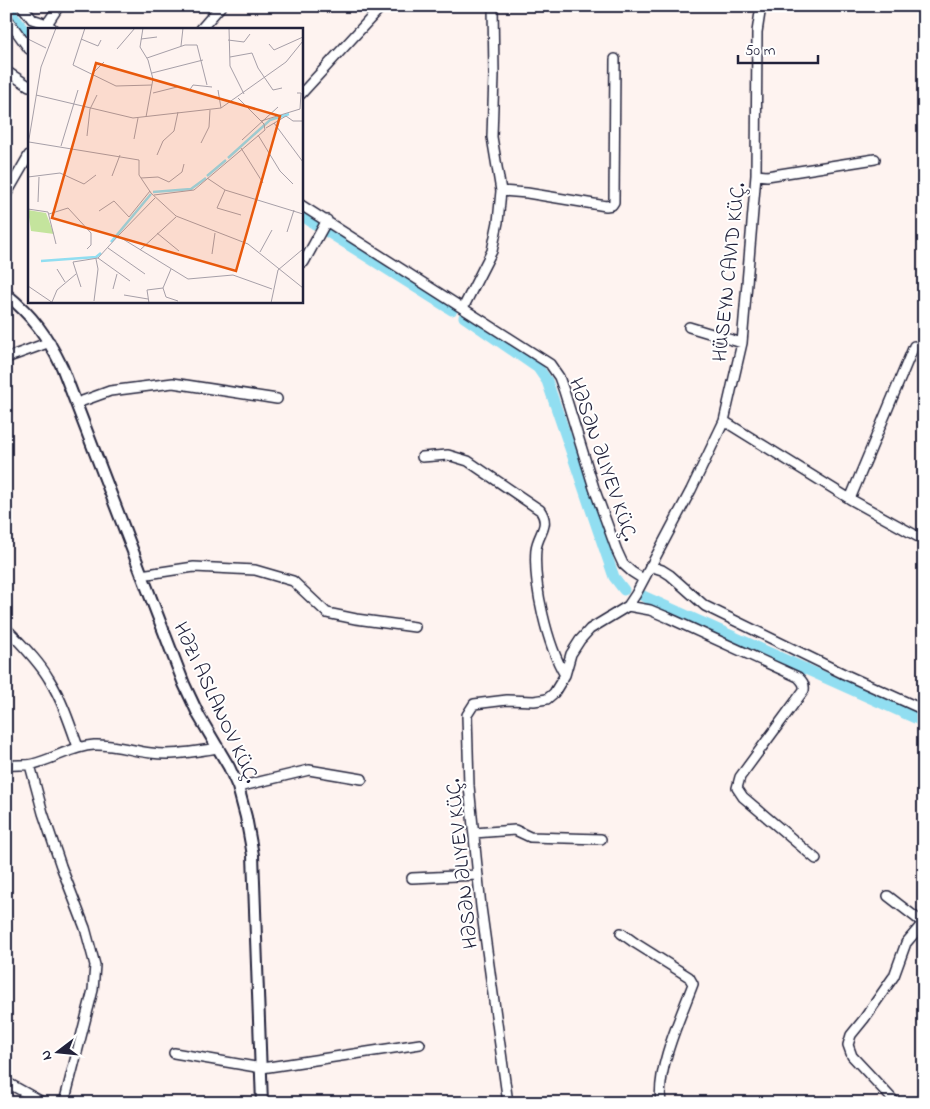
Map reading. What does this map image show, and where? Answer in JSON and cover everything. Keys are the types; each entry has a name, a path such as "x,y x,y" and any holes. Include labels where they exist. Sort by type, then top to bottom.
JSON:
{"street":[{"path":"22,6 32,19 50,26 58,6"},
{"path":"202,28 222,6"},
{"path":"302,93 382,6"},
{"path":"463,308 492,251 498,222 501,191 492,137 494,75 493,6"},
{"name":"HÜSEYN CAVID KÜÇ.","path":"628,606 691,490 724,420 742,343 756,175 757,32 761,6"},
{"path":"6,18 28,48"},
{"path":"501,191 527,193 606,206 612,205 614,202 615,59"},
{"path":"6,71 28,85"},
{"path":"6,195 28,157"},
{"path":"756,175 767,176 876,158"},
{"name":"HƏSƏN ƏLIYEV KÜÇ.","path":"302,206 550,364 559,377 616,551 623,564 644,579"},
{"path":"304,262 327,220"},
{"name":"HƏZI ASLANOV KÜÇ.","path":"6,294 34,321 50,342 77,403 184,684 199,716 219,748 238,787 253,855 262,1103"},
{"path":"689,327 742,343"},
{"path":"6,358 50,342"},
{"path":"850,499 914,346"},
{"path":"77,403 110,391 173,383 276,399"},
{"path":"724,420 850,499 924,540"},
{"path":"422,457 448,455 468,461 540,510 545,517 536,548 537,584 548,630 558,662 565,675"},
{"path":"650,566 670,575 705,606 844,674 924,710"},
{"path":"141,575 194,567 254,570 293,581 327,612 356,619 415,627"},
{"path":"628,606 650,610 669,618 798,677 802,681 804,690 740,778 737,788 743,797 816,859"},
{"name":"HƏSƏN ƏLIYEV KÜÇ.","path":"508,1103 481,907 469,786 467,715 474,704 507,700 534,701 546,699 554,693 565,675 571,654 580,640 590,630 628,606"},
{"path":"6,628 24,647 49,679 67,716 78,747"},
{"path":"6,766 30,765 78,747 106,745 149,753 168,754 219,748"},
{"path":"30,765 49,830 85,928 94,965 93,990 64,1103"},
{"path":"238,787 309,770 362,779"},
{"path":"474,833 514,830 530,837 601,839"},
{"path":"412,878 478,875"},
{"path":"888,896 923,923 906,942 894,976 851,1035 848,1046 852,1056 896,1103"},
{"path":"621,933 689,977 693,984 677,1026 662,1075 661,1103"},
{"path":"174,1053 262,1068 420,1044"},
{"path":"6,1082 44,1103"}],"waterway":[{"path":"7,6 28,37"},
{"path":"302,216 315,224"},
{"path":"328,232 452,310"},
{"path":"464,317 538,368 547,381 614,577 624,590"},
{"path":"643,596 924,722"}]}
